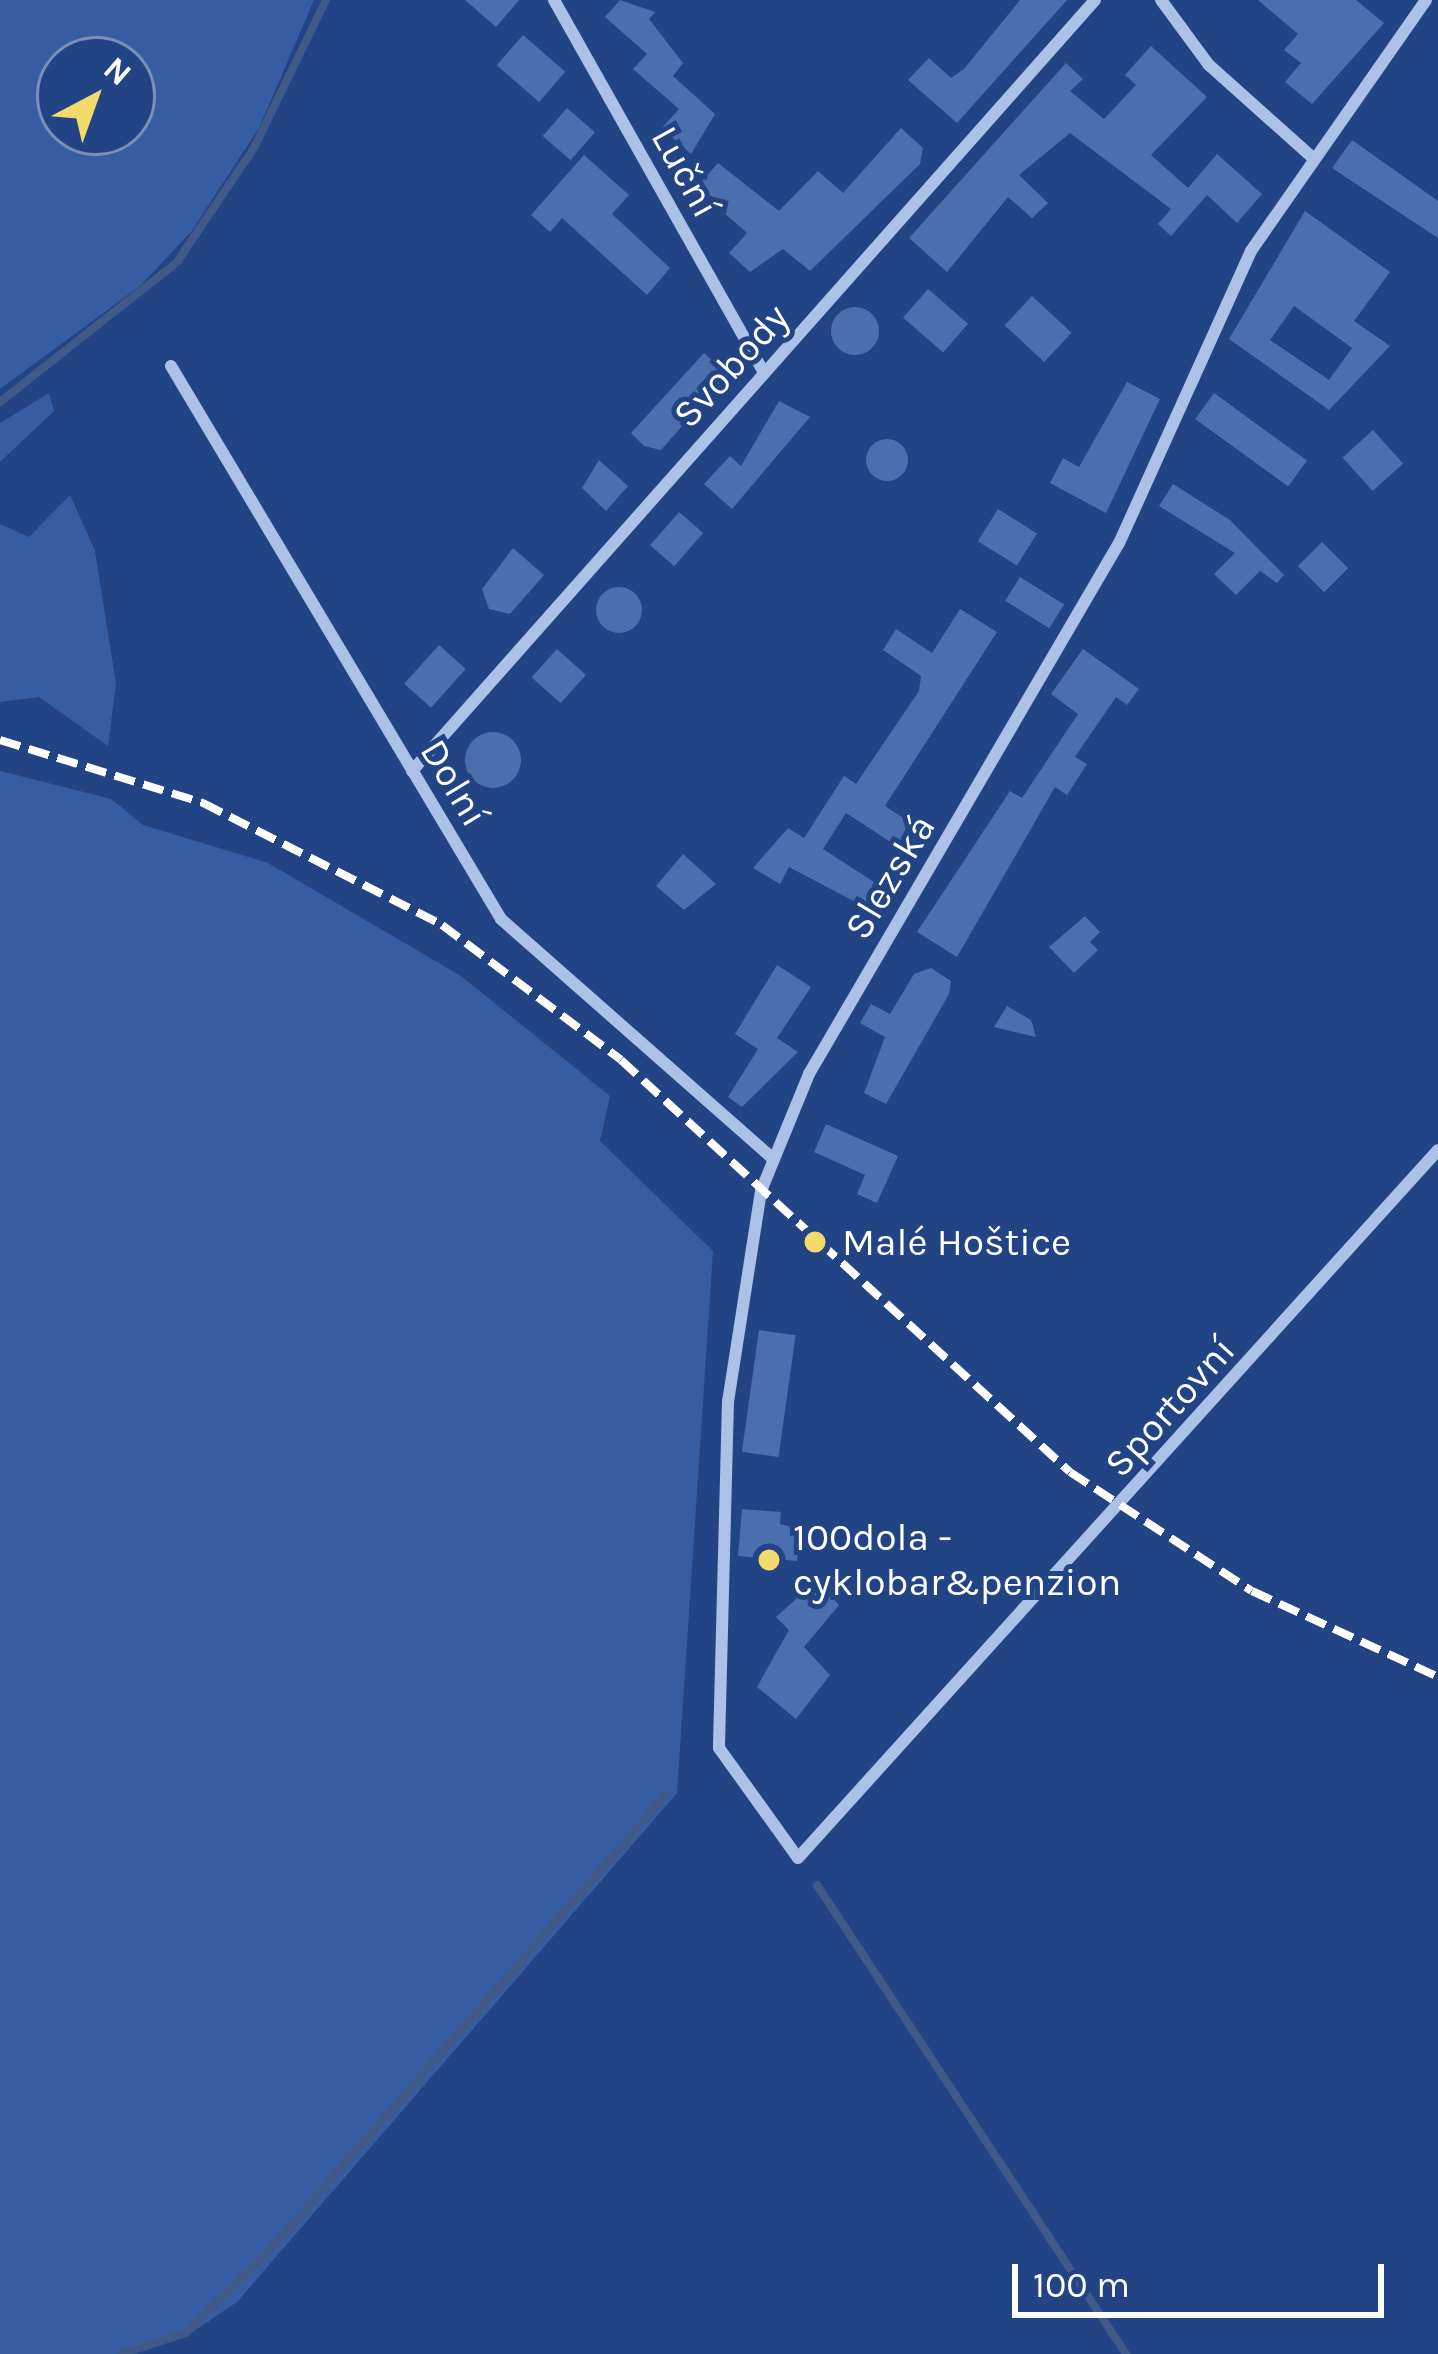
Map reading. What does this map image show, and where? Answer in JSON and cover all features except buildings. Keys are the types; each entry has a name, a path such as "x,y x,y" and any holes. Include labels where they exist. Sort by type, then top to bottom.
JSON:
{"street":[{"name":"Luční","path":"554,0 764,373"},
{"name":"Svobody","path":"412,772 1095,0"},
{"path":"1161,0 1209,65 1312,157"},
{"name":"Slezská","path":"798,1858 719,1748 728,1401 773,1159 809,1075 1109,561 1219,310 1312,157 1426,0"},
{"name":"Dolní","path":"171,366 501,920 773,1159"},
{"name":"Sportovní","path":"798,1858 1438,1150"}],"shaded area":[{"path":"0,0 314,0 259,128 191,232 140,286 0,389"},
{"path":"49,393 54,411 0,462 0,423"},
{"path":"70,495 95,551 116,684 108,746 39,697 0,702 0,524 29,537"},
{"path":"0,771 111,799 143,825 268,863 461,976 610,1096 600,1141 713,1251 677,1793 237,2302 185,2337 124,2354 0,2354"}],"waterway":[{"path":"0,402 177,262 254,148 326,0"},
{"path":"122,2354 186,2333 270,2250 666,1795"},
{"path":"817,1885 1126,2354"}],"railway":[{"path":"0,740 203,803 442,925 621,1060 1070,1472 1252,1591 1438,1677"}],"place":[{"name":"Malé Hoštice","path":"815,1242"},
{"name":"100dola - cyklobar&penzion","path":"769,1560"}]}
